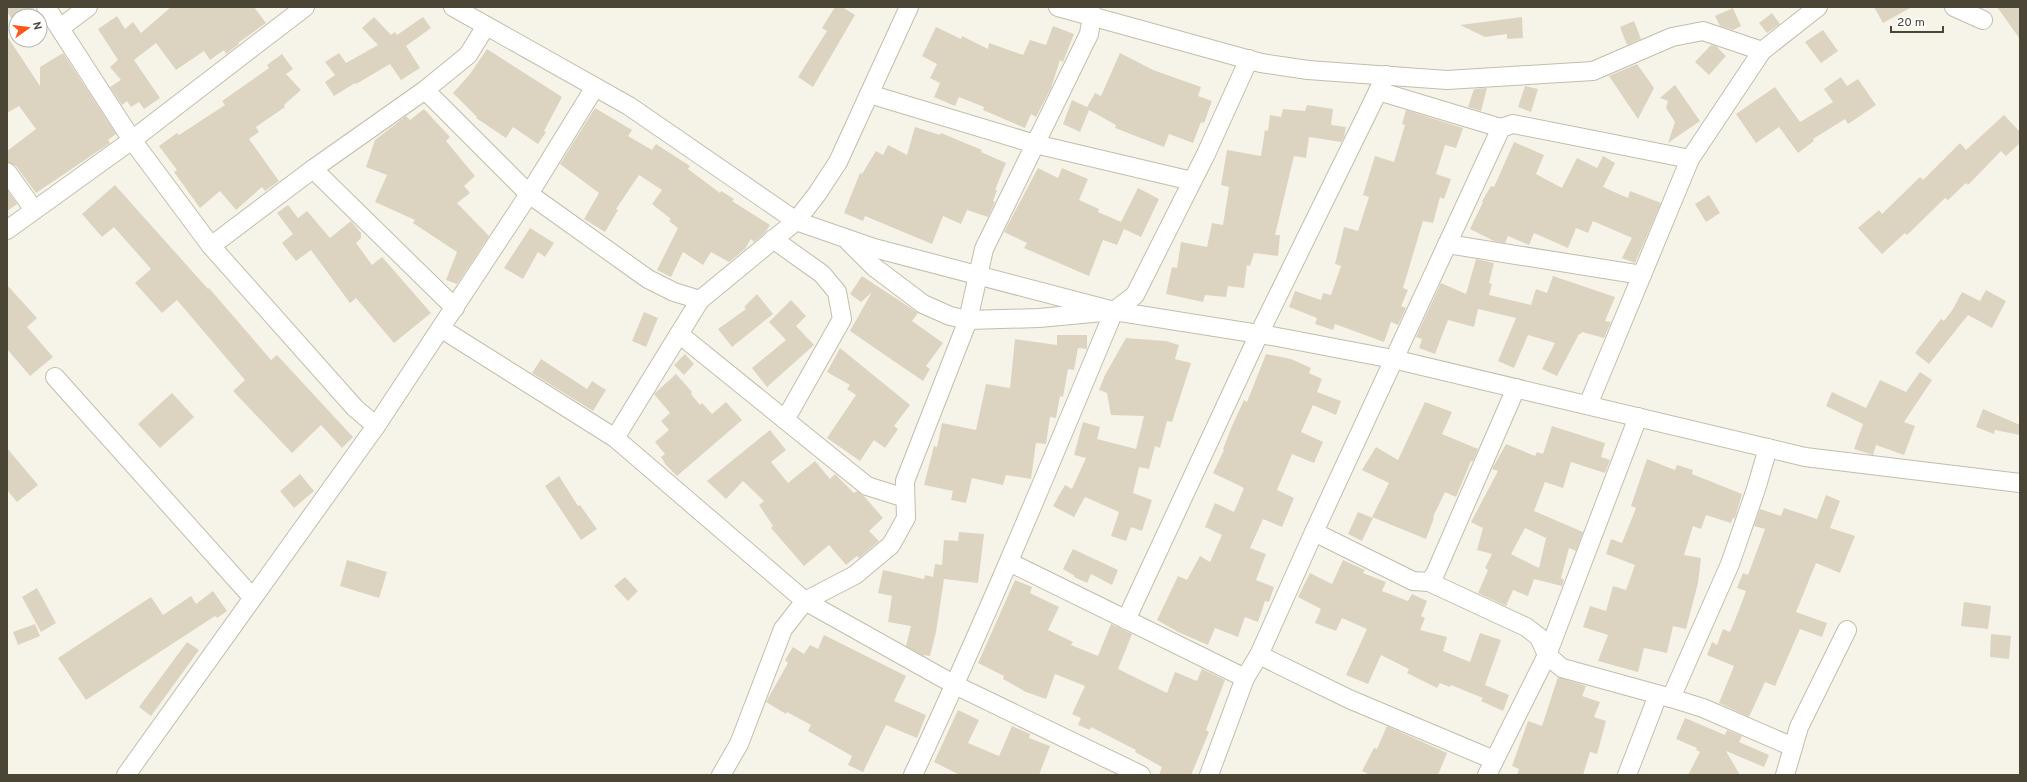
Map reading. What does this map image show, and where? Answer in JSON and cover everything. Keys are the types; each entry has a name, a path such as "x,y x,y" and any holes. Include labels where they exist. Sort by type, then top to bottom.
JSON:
{"street":[{"path":"46,7 132,140 211,246 355,408 376,426"},
{"path":"60,28 88,7"},
{"path":"7,230 132,140 305,7"},
{"path":"453,7 629,106 796,221 874,248 1114,311 1259,334 1393,359 1805,457 2020,483"},
{"path":"615,438 700,300 796,221 817,194 838,162 909,7"},
{"path":"1058,7 1091,12 1249,59 1382,83 1501,128 1513,124 1690,159"},
{"path":"1588,405 1690,159 1762,51 1818,7"},
{"path":"1954,7 1982,20"},
{"path":"721,775 739,744 783,629 806,601 855,575 891,545 906,518 905,481 968,320 984,249 1089,34 1091,12"},
{"path":"211,246 312,169 425,90 468,55 486,26"},
{"path":"1382,83 1593,71 1672,37 1703,31 1762,51"},
{"path":"913,775 955,685 1009,562 1114,311 1135,295 1192,181 1249,59"},
{"path":"1126,620 1259,334 1382,83"},
{"path":"126,775 252,597 376,426 442,329 529,194 595,87"},
{"path":"425,90 529,194 648,279 674,292 700,300"},
{"path":"869,94 1035,144 1192,181"},
{"path":"1209,775 1245,678 1259,655 1393,359 1501,128"},
{"path":"312,169 455,308"},
{"path":"7,172 34,210"},
{"path":"845,238 874,267 923,304 950,316 968,320 1039,318 1114,311"},
{"path":"774,239 822,274 837,292 842,319 785,420"},
{"path":"1447,244 1642,276"},
{"path":"442,329 615,438 806,601 955,685 1141,775"},
{"path":"679,334 867,486 906,498"},
{"path":"55,377 252,597"},
{"path":"1429,582 1435,574 1516,388"},
{"path":"1259,655 1490,768 1547,655 1638,417"},
{"path":"1627,775 1730,564 1756,489 1768,448"},
{"path":"1314,532 1413,581 1429,582 1526,627 1540,637 1547,655 1562,668 1703,708 1794,747"},
{"path":"1009,562 1245,678"},
{"path":"1785,775 1799,727 1847,630"}],"building":[{"path":"7,7 34,8 8,8 8,13"},
{"path":"171,7 254,7 266,23 238,43 239,44 226,54 224,50 210,60 204,51 176,70 156,43 134,60 160,98 144,109 139,102 131,107 127,101 122,105 110,87 121,80 110,67 118,60 98,29 117,16 125,29 133,22 141,33"},
{"path":"835,7 842,7 855,15 813,87 798,77 827,31 822,28"},
{"path":"1874,7 1912,7 1883,23"},
{"path":"1997,7 2020,7 2020,39"},
{"path":"1733,8 1741,26 1733,30 1720,26 1715,16"},
{"path":"1772,13 1780,24 1767,33 1759,23"},
{"path":"374,17 391,35 395,32 397,35 423,17 431,28 406,46 420,68 401,80 390,64 334,96 325,82 335,75 325,62 339,53 346,63 378,45 362,28"},
{"path":"1522,17 1523,38 1507,39 1507,34 1485,37 1460,25"},
{"path":"1634,21 1641,39 1627,45 1620,27"},
{"path":"1053,26 1074,34 1063,62 1060,60 1051,88 1036,117 1031,114 1025,128 983,110 984,107 959,97 955,106 934,97 940,83 930,78 937,64 922,56 936,27 961,39 962,36 988,49 989,43 1023,55 1030,40 1046,45"},
{"path":"1823,30 1838,51 1821,63 1805,42"},
{"path":"7,36 8,48 15,48 40,86 40,67 63,53 116,134 108,140 110,143 36,193 16,166 7,162 7,151 36,129 19,106 7,113"},
{"path":"1711,45 1716,46 1726,56 1709,75 1695,62"},
{"path":"487,49 562,97 544,131 546,132 538,144 513,127 506,138 476,118 477,117 453,93 470,74"},
{"path":"1120,53 1153,70 1201,87 1198,96 1212,101 1204,123 1201,122 1193,143 1169,134 1164,147 1115,128 1116,125 1089,110 1080,132 1063,124 1072,100 1087,107 1095,93 1101,96"},
{"path":"282,54 293,69 286,74 301,90 284,105 285,107 256,127 259,132 249,139 279,181 265,191 262,187 236,210 220,191 200,208 174,172 177,170 159,146 177,133 179,135 225,105 222,101 269,68 267,65"},
{"path":"1637,64 1654,88 1638,119 1609,76"},
{"path":"1841,77 1847,86 1858,79 1876,105 1848,124 1845,119 1813,139 1814,141 1798,153 1779,127 1756,143 1736,114 1775,87 1800,122 1833,102 1824,89"},
{"path":"1675,85 1700,121 1668,143 1675,122 1666,108 1668,101 1660,98"},
{"path":"1525,86 1538,89 1531,112 1518,107"},
{"path":"1487,88 1481,111 1468,107 1474,89"},
{"path":"1307,105 1333,109 1331,125 1346,127 1344,137 1341,142 1309,137 1306,158 1294,156 1275,235 1280,235 1278,256 1254,253 1250,266 1247,265 1244,288 1228,286 1226,297 1205,295 1203,302 1166,294 1172,267 1177,268 1181,242 1207,247 1212,223 1223,225 1229,187 1221,185 1227,150 1261,156 1265,130 1268,131 1270,115 1281,117 1283,109 1305,111"},
{"path":"595,108 632,130 628,136 652,150 656,144 690,166 688,169 720,193 721,191 734,199 732,201 770,225 764,234 754,242 751,239 745,249 729,262 711,252 703,265 683,252 671,277 657,270 678,228 669,221 671,219 652,204 662,190 639,175 616,209 618,210 605,232 584,219 599,193 560,164"},
{"path":"424,109 450,137 446,141 475,176 464,186 470,193 457,203 489,236 457,284 446,280 457,252 413,223 415,220 375,202 387,175 366,167 375,140 406,116 410,120"},
{"path":"1406,110 1463,128 1456,148 1445,145 1436,174 1451,179 1444,199 1440,197 1433,223 1423,221 1403,288 1408,290 1401,306 1406,308 1398,325 1391,322 1384,342 1335,324 1333,330 1315,324 1317,318 1289,307 1295,291 1321,300 1323,293 1331,295 1341,266 1335,264 1344,227 1358,231 1369,197 1363,195 1375,156 1394,162 1405,125 1402,124"},
{"path":"2004,115 2020,132 2020,143 2006,156 2001,151 1968,185 1966,183 1948,200 1945,198 1907,235 1905,233 1882,254 1858,228 1879,210 1882,214 1920,177 1923,180 1960,143 1966,150"},
{"path":"915,127 940,135 941,133 982,150 981,152 1006,163 995,190 997,190 993,201 995,202 988,217 967,210 961,224 943,216 932,244 865,216 863,221 844,213 860,173 862,174 876,151 883,155 888,145 907,155"},
{"path":"1514,142 1544,155 1536,174 1562,188 1577,158 1597,168 1603,156 1615,163 1603,187 1628,198 1630,191 1661,203 1635,263 1622,258 1632,238 1593,221 1588,233 1576,228 1568,248 1534,233 1529,245 1508,236 1505,243 1494,241 1470,229 1483,202 1482,201 1491,186 1494,187"},
{"path":"1038,168 1058,178 1062,168 1088,179 1079,200 1099,209 1098,212 1121,222 1138,188 1159,199 1141,237 1124,229 1117,245 1103,240 1089,276 1024,248 1027,243 1004,232"},
{"path":"115,185 208,289 209,288 271,360 277,355 353,437 342,448 321,425 292,453 233,391 245,380 177,300 162,313 135,283 151,269 114,227 102,237 82,214"},
{"path":"7,190 17,204 7,211"},
{"path":"1709,195 1720,213 1706,222 1695,204"},
{"path":"288,205 298,218 307,211 330,238 351,221 361,233 361,238 356,243 372,265 382,257 431,313 394,343 356,298 350,303 311,250 296,261 282,243 293,234 277,213"},
{"path":"530,228 554,243 545,257 538,252 523,279 504,268"},
{"path":"1476,259 1494,263 1489,283 1492,284 1489,295 1531,305 1536,289 1547,293 1553,276 1615,297 1605,321 1611,322 1604,338 1582,332 1579,334 1557,376 1542,369 1555,343 1528,335 1514,368 1498,361 1516,318 1478,309 1474,327 1448,320 1435,354 1419,348 1422,339 1416,337 1441,283 1466,294"},
{"path":"862,276 918,313 912,321 943,343 926,366 930,369 923,381 850,331 872,292 861,302 850,294"},
{"path":"7,285 37,318 27,327 53,357 30,376 7,349"},
{"path":"1986,290 2006,301 1992,328 1968,315 1929,364 1915,353 1941,319 1944,321 1953,309 1962,292 1980,301"},
{"path":"757,294 773,314 732,347 718,329 746,309 744,307"},
{"path":"791,300 806,316 796,326 814,345 767,387 752,368 786,340 769,322"},
{"path":"644,312 658,318 646,347 632,341"},
{"path":"1057,335 1087,335 1087,349 1078,348 1074,370 1068,369 1063,397 1060,396 1056,418 1050,417 1046,444 1036,443 1031,479 1006,475 1003,485 972,478 966,503 951,500 953,491 924,485 934,446 937,447 942,423 976,430 986,384 1010,388 1015,339 1057,345"},
{"path":"1126,338 1166,341 1179,345 1175,359 1191,363 1172,422 1167,421 1160,448 1155,446 1149,469 1139,467 1133,493 1152,500 1142,531 1131,527 1126,541 1111,536 1119,512 1085,497 1074,517 1053,506 1065,485 1072,489 1086,458 1074,455 1083,422 1100,427 1097,439 1136,449 1144,416 1111,415 1107,393 1099,390 1105,375"},
{"path":"840,348 910,405 894,426 898,429 885,448 874,440 860,461 827,438 856,395 847,389 850,385 827,372"},
{"path":"685,354 694,364 684,375 674,365"},
{"path":"1266,354 1291,359 1311,368 1309,373 1322,379 1317,392 1341,401 1336,415 1313,405 1301,432 1323,442 1314,463 1292,454 1277,490 1294,498 1282,527 1263,519 1250,548 1266,554 1256,580 1274,587 1269,602 1265,601 1258,622 1245,617 1238,637 1215,628 1208,645 1178,632 1157,620 1178,576 1187,580 1200,556 1210,562 1222,535 1205,527 1215,503 1234,512 1244,488 1213,473 1244,400 1247,402"},
{"path":"541,359 587,389 592,381 606,390 593,411 532,373"},
{"path":"1920,372 1932,380 1904,422 1915,426 1904,455 1876,445 1873,455 1854,449 1863,424 1826,406 1832,392 1866,408 1880,380 1906,392"},
{"path":"676,374 692,392 691,394 700,405 702,403 712,414 726,402 742,420 677,476 666,465 661,457 665,454 655,442 669,430 661,421 670,413 654,394"},
{"path":"172,393 194,417 160,448 138,424"},
{"path":"1425,402 1452,412 1442,434 1478,449 1473,461 1471,461 1456,497 1445,492 1433,517 1434,518 1426,539 1372,517 1389,483 1362,470 1376,447 1398,460"},
{"path":"1983,409 2020,425 2020,435 1995,430 1994,434 1976,427"},
{"path":"1552,426 1605,443 1601,457 1610,460 1605,473 1571,462 1563,488 1545,482 1534,511 1583,532 1576,551 1569,548 1561,578 1564,580 1562,586 1534,579 1528,596 1513,590 1506,606 1478,593 1488,570 1485,568 1492,554 1477,550 1483,528 1471,522 1498,471 1492,469 1506,444 1535,456 1537,452 1543,454","holes":["1525,528 1546,538 1539,568 1511,554"]},
{"path":"770,430 786,450 771,462 788,483 815,461 830,479 835,474 854,493 857,491 864,496 883,518 869,531 879,541 859,558 857,556 846,565 829,545 804,566 771,528 773,526 759,505 764,501 743,481 726,499 707,481"},
{"path":"7,448 38,485 17,502 7,490"},
{"path":"1647,459 1675,470 1677,465 1693,470 1692,474 1742,494 1735,518 1733,518 1731,523 1706,515 1701,529 1693,526 1684,555 1701,558 1698,583 1686,629 1673,626 1667,653 1644,648 1638,672 1598,661 1608,635 1583,627 1590,606 1606,611 1613,586 1626,590 1635,565 1606,554 1611,539 1622,543 1636,508 1631,506"},
{"path":"300,474 314,491 294,508 280,491"},
{"path":"559,476 578,506 580,505 597,529 581,540 545,486"},
{"path":"1826,495 1840,501 1830,528 1855,536 1840,573 1816,563 1796,612 1827,623 1822,637 1800,629 1775,686 1765,682 1749,717 1719,703 1734,666 1707,655 1712,642 1717,645 1723,629 1730,632 1746,591 1737,588 1743,573 1748,575 1765,529 1754,526 1760,509 1781,516 1784,508 1817,519"},
{"path":"1358,512 1373,518 1362,541 1348,534"},
{"path":"959,532 984,534 978,583 936,578 944,579 936,632 930,656 922,655 906,646 911,626 888,622 892,596 878,593 883,570 924,579 925,575 933,577 935,564 942,565 944,540 958,541"},
{"path":"1073,549 1118,570 1112,585 1091,574 1087,583 1074,577 1075,576 1063,569"},
{"path":"347,560 387,572 379,598 340,586"},
{"path":"1343,560 1365,570 1363,573 1386,582 1382,591 1408,601 1412,594 1427,601 1421,616 1425,618 1420,630 1447,637 1443,651 1470,662 1480,633 1501,640 1485,685 1509,695 1503,711 1481,701 1483,698 1451,685 1450,687 1440,683 1437,688 1407,673 1409,669 1381,655 1368,684 1346,675 1367,629 1342,618 1336,631 1315,623 1321,609 1298,597 1310,573 1332,584"},
{"path":"625,577 638,591 628,601 614,586"},
{"path":"1015,580 1032,587 1030,593 1059,607 1048,630 1073,642 1071,645 1098,656 1111,624 1132,634 1118,669 1167,693 1175,672 1197,681 1202,669 1225,680 1206,730 1209,732 1191,775 1159,775 1162,767 1135,752 1136,750 1091,727 1090,730 1078,725 1081,718 1072,714 1085,686 1055,674 1046,699 1026,692 1003,679 1004,676 978,663"},
{"path":"37,588 56,623 41,632 22,597"},
{"path":"213,591 227,611 217,618 215,616 86,700 58,658 151,597 163,615 191,596 196,604"},
{"path":"1964,602 1991,606 1988,629 1961,626"},
{"path":"35,624 40,636 18,645 13,632"},
{"path":"1991,634 2011,636 2009,659 1990,657"},
{"path":"824,635 906,676 894,701 926,715 917,738 886,725 863,772 848,765 852,756 808,731 811,725 787,712 786,714 766,702 788,663 785,660 793,647 804,654 810,645 818,649"},
{"path":"187,642 199,650 151,716 139,707"},
{"path":"1558,677 1586,686 1582,696 1600,702 1594,717 1606,721 1597,754 1590,752 1583,775 1517,775 1519,769 1512,766 1528,721 1542,726"},
{"path":"958,710 979,720 968,743 999,756 1012,726 1030,734 1029,738 1050,746 1039,775 960,775 934,762"},
{"path":"1685,718 1725,735 1727,730 1742,736 1739,742 1769,755 1764,767 1726,751 1740,775 1688,775 1700,752 1696,750 1697,748 1676,739"},
{"path":"1387,726 1447,753 1438,775 1370,775 1362,771 1374,748 1377,749"}]}
